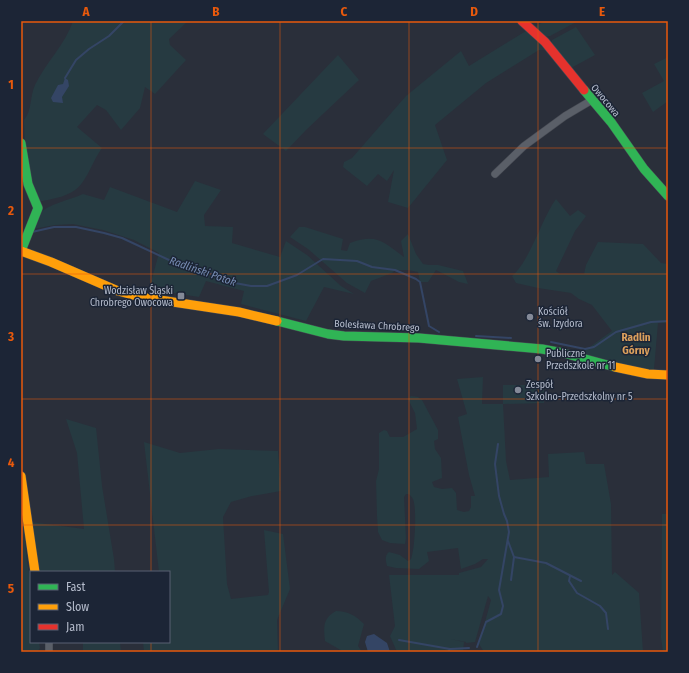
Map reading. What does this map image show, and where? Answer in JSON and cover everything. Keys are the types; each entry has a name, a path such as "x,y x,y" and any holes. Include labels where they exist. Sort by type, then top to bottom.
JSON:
{"street":[{"name":"Owocowa","path":"522,21 545,42 611,122 644,169 668,196"},
{"path":"495,174 524,146 565,116 592,100"},
{"path":"21,143 24,168 30,193 38,208 21,251"},
{"name":"Bolesława Chrobrego","path":"21,251 118,291 140,297 239,312 328,334 425,339 542,349 563,353 625,370 648,374 668,375"},
{"path":"21,476 35,571"}],"shaded area":[{"path":"73,21 188,21 169,39 170,45 186,60 155,94 145,87 140,108 121,130 106,110 97,105 77,127 102,148 85,179 78,188 67,194 37,202 25,149 24,120 30,108 32,93 35,85 70,30"},
{"path":"545,21 578,21 550,36 544,37 532,28"},
{"path":"576,27 595,55 571,68 551,46 552,40"},
{"path":"526,31 546,50 539,50 486,83 435,125 447,160 408,208 388,202 394,170 387,181 378,174 367,186 343,167 344,162 352,158 406,96 461,51 469,66"},
{"path":"338,55 359,80 286,151 263,134"},
{"path":"668,57 668,101 653,112 642,93 664,81 654,64"},
{"path":"195,181 221,190 204,215 205,226 233,227 232,243 280,257 286,241 307,255 341,286 354,294 324,287 306,321 241,304 244,291 206,281 199,297 149,289 159,253 134,240 103,230 73,224 55,225 33,229 39,214 48,208 83,194 104,200 110,187 177,212"},
{"path":"556,199 570,216 578,210 586,216 575,231 556,271 560,274 584,274 586,265 598,242 643,244 661,263 668,264 668,323 658,323 654,369 629,369 580,354 612,331 592,305 579,299 571,293 516,283 512,276 530,251 545,218"},
{"path":"299,227 305,227 343,239 341,250 347,251 350,243 359,240 373,239 385,243 404,257 401,241 408,234 416,254 423,264 438,265 463,271 468,284 459,282 436,270 428,282 420,282 418,272 395,270 392,273 371,281 365,293 347,283 308,249 290,237"},
{"path":"483,377 482,404 503,404 506,461 510,480 549,477 548,454 584,452 586,464 604,464 611,504 612,575 615,572 639,593 643,652 484,652 479,644 491,600 488,596 475,642 466,643 466,642 450,639 464,642 463,652 397,652 390,636 395,626 389,575 459,575 459,573 481,567 488,559 483,559 475,564 461,569 458,548 427,552 429,561 419,569 387,566 386,557 389,552 400,555 408,561 411,559 414,538 415,511 413,499 411,496 406,494 404,497 405,544 390,543 382,540 378,532 376,481 379,469 379,433 384,430 387,431 390,437 403,437 417,429 415,413 408,399 411,396 418,397 422,400 438,430 438,439 434,441 435,449 441,458 442,478 432,482 434,487 442,489 452,488 456,493 457,510 464,512 469,511 471,507 471,496 475,496 469,475 458,417 467,414 457,379"},
{"path":"503,385 544,385 544,403 503,404"},
{"path":"66,419 96,428 102,486 115,571 40,571 31,522 84,529 77,453"},
{"path":"144,442 180,453 219,449 278,451 281,491 252,496 231,502 223,517 227,584 231,599 268,595 264,530 283,534 290,589 277,620 278,652 144,652 143,643 170,643 170,571 159,571"},
{"path":"662,514 668,514 668,652 663,652 661,638"},
{"path":"21,520 23,521 30,578 30,643 39,643 40,648 37,652 21,652"},
{"path":"336,611 352,614 364,624 358,646 362,652 344,652 325,641 324,627 326,620"},
{"path":"83,643 120,643 121,652 83,652"}],"water":[{"path":"65,78 68,80 69,86 62,97 63,103 53,102 51,98 58,85 63,84"},
{"path":"374,634 387,643 390,652 368,652 365,642 367,636"}],"waterway":[{"path":"65,78 76,60 89,49 109,36 124,21"},
{"name":"Radliński Potok","path":"32,232 54,227 76,227 104,233 122,238 169,260 202,270 235,283 251,286 267,286 297,275 323,259 357,261 372,267 395,270 420,282 429,326 439,332"},
{"name":"Radliński Potok","path":"551,342 585,349 594,347 616,332 651,322 668,321"},
{"name":"Radliński Potok","path":"476,336 511,338"},
{"path":"477,647 486,622 501,614 503,606 499,590 509,532 499,496 495,464 498,444"},
{"path":"508,541 514,557 546,563 581,581"},
{"path":"511,580 514,557"},
{"path":"570,576 569,581 577,593 600,606 606,613 608,629"},
{"path":"399,640 450,649"},
{"path":"448,652 450,649 469,648"}],"traffic: fast":[{"path":"584,90 611,122 644,169 668,196"},
{"path":"21,143 28,184 38,208 21,251"},
{"path":"277,321 328,334 344,336 419,338 542,349 615,367"}],"traffic: slow":[{"path":"21,251 51,262 118,291 140,297 239,312 277,321"},
{"path":"615,367 648,374 668,375"},
{"path":"21,476 35,571"}],"traffic: jam":[{"path":"522,21 545,42 584,90"}],"place":[{"name":"Wodzisław Śląski Chrobrego Owocowa","path":"181,296"},
{"name":"Kościół św. Izydora","path":"530,317"},
{"name":"Publiczne Przedszkole nr 11","path":"538,359"},
{"name":"Zespół Szkolno-Przedszkolny nr 5","path":"518,390"}],"district":[{"name":"Radlin Górny","path":"636,343"}]}
